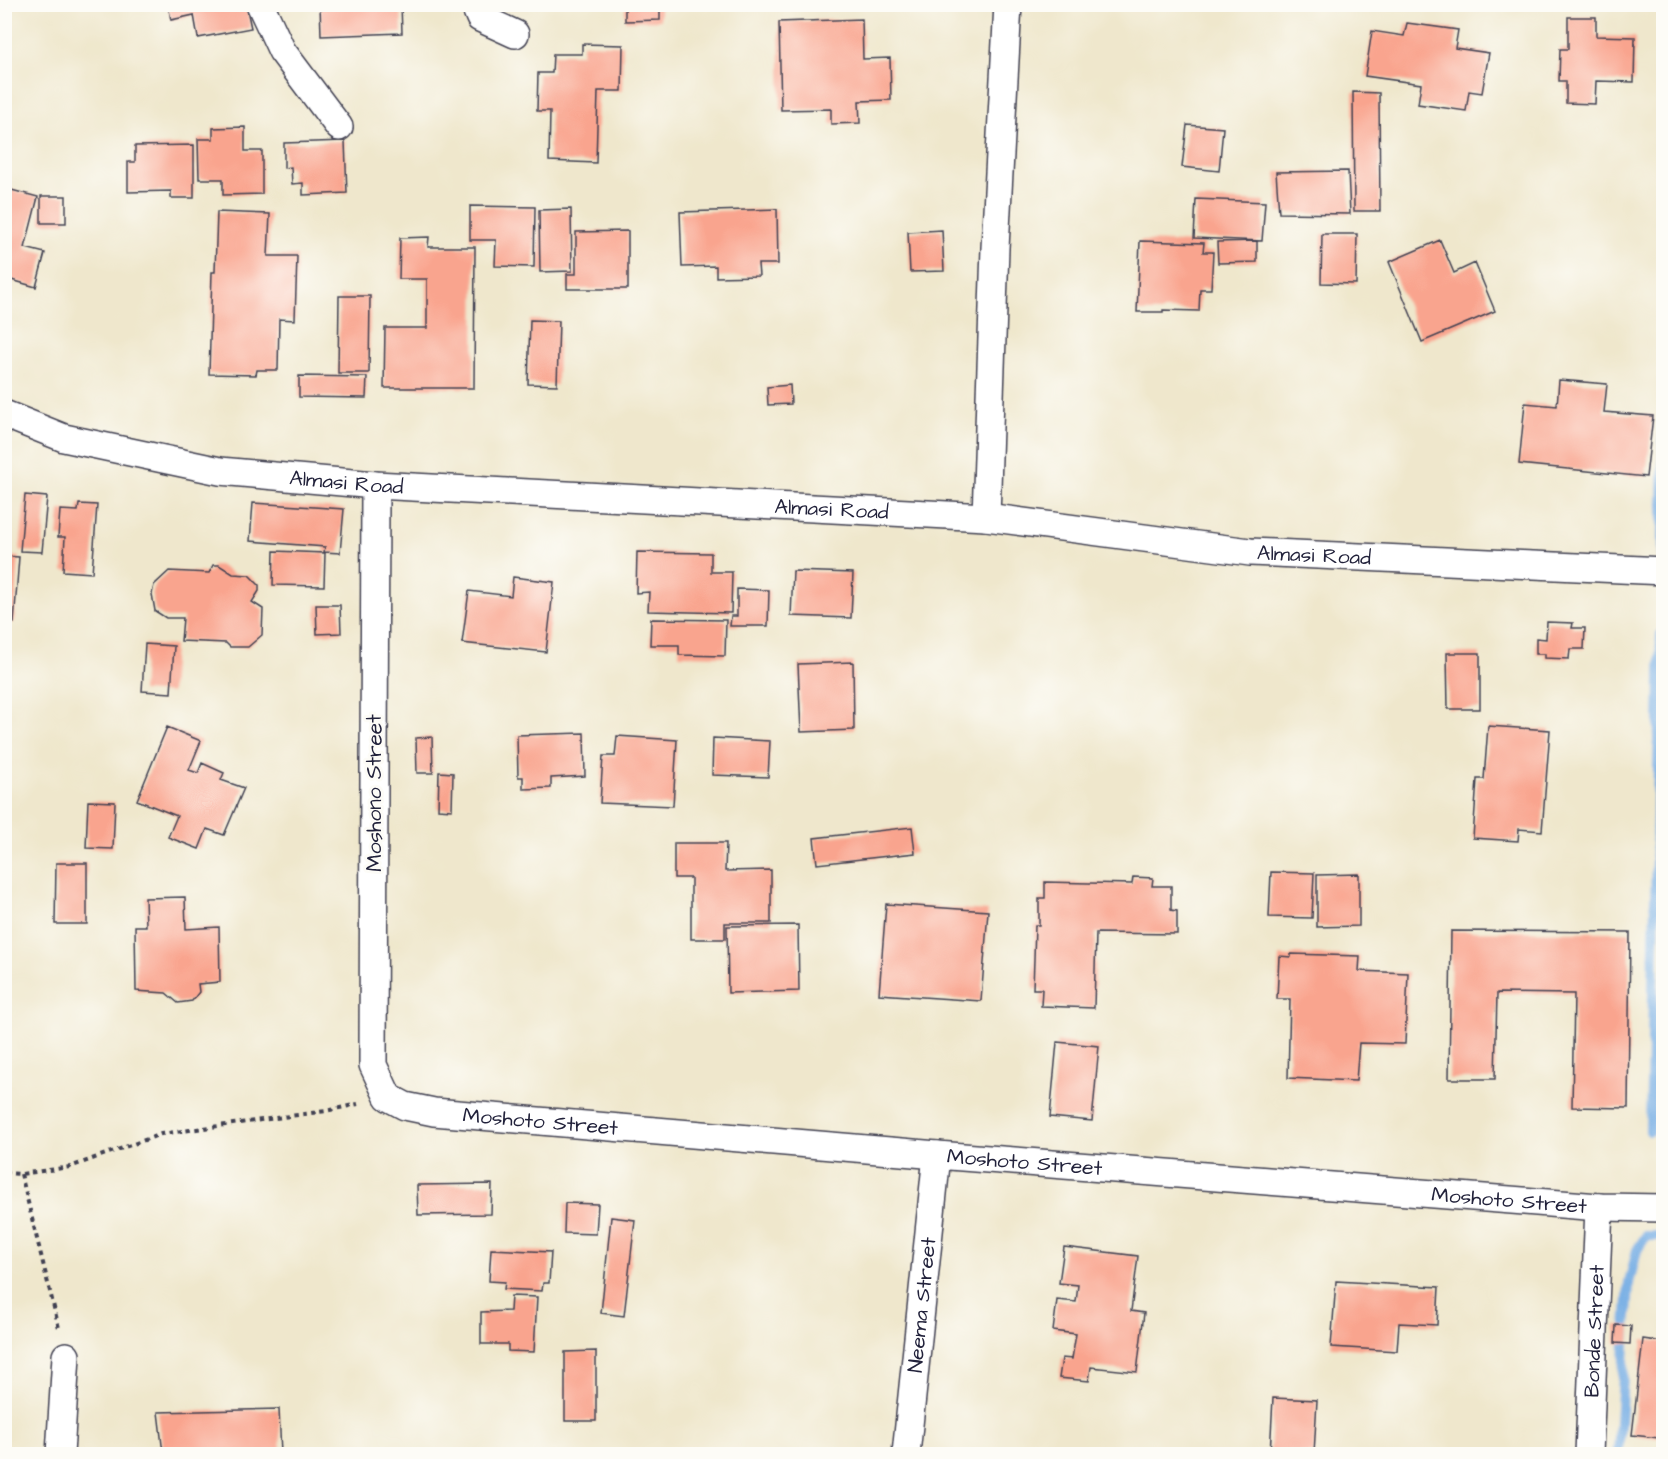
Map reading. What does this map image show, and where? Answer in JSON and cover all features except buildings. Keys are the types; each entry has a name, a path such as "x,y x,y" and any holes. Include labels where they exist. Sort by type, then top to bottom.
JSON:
{"street":[{"path":"260,4 282,51 339,127"},
{"path":"474,4 480,18 515,34"},
{"path":"986,517 995,248 1008,4"},
{"name":"Almasi Road","path":"4,414 64,438 220,471 375,485 986,517 1250,552 1664,571"},
{"name":"Moshono Street","path":"375,485 373,1065 388,1097"},
{"name":"Moshoto Street","path":"388,1097 405,1106 434,1112 937,1155 1599,1206 1664,1208"},
{"name":"Neema Street","path":"906,1455 937,1155"},
{"name":"Bonde Street","path":"1589,1455 1599,1206"},
{"path":"60,1455 66,1356"}],"path":[{"path":"4,1173 21,1174 70,1167 161,1134 326,1111 388,1097"},
{"path":"21,1174 66,1356"}],"waterway":[{"path":"1663,556 1664,393"},
{"path":"1650,1131 1661,634"},
{"path":"1618,1454 1629,1283 1637,1250 1646,1236 1664,1236"}]}
